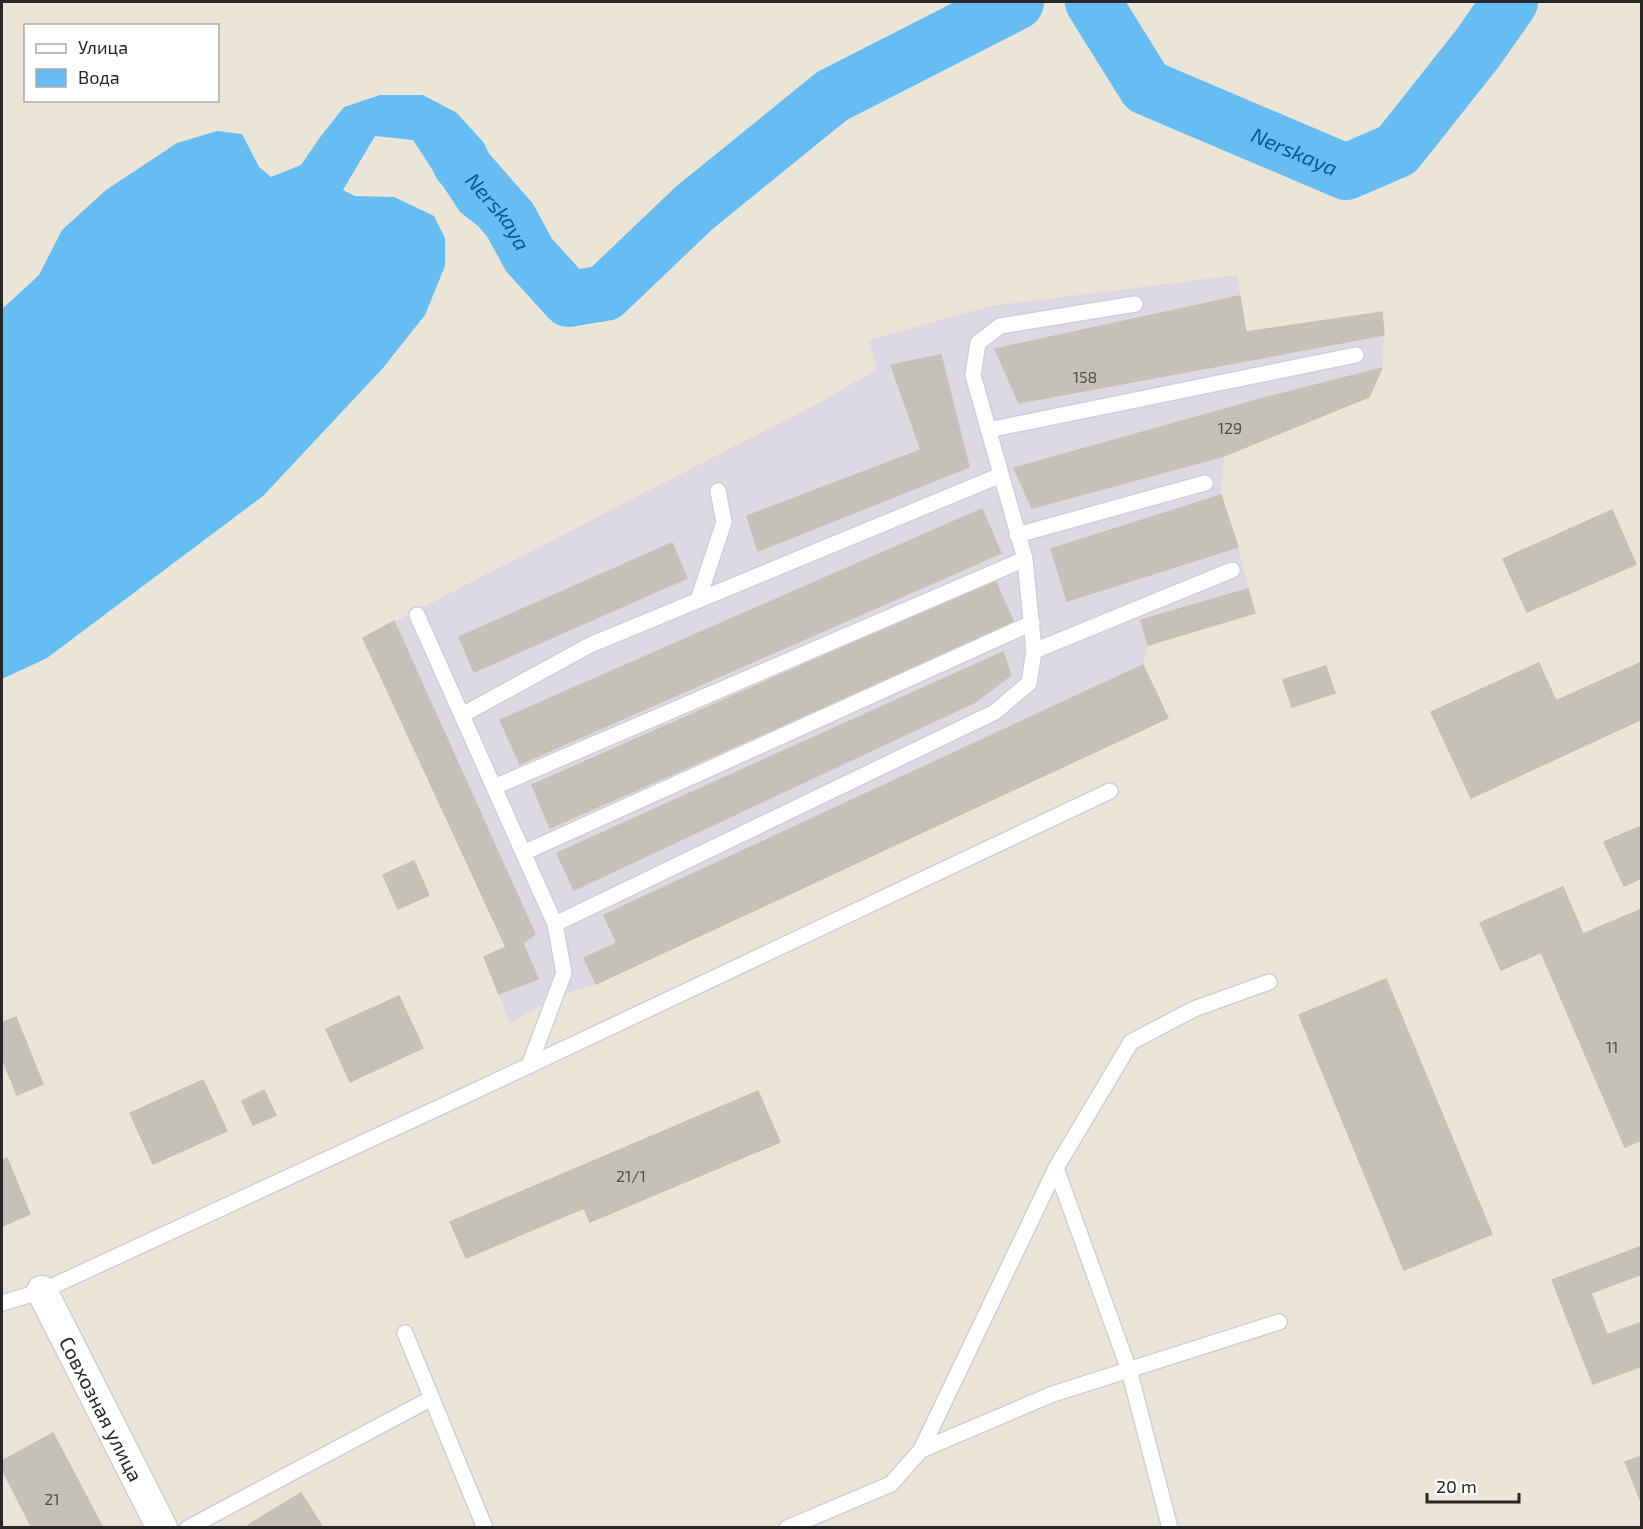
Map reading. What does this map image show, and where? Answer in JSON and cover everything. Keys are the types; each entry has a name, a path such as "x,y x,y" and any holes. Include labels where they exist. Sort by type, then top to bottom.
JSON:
{"street":[{"name":"Совхозная улица","path":"42,1291 162,1527"}],"lane":[{"path":"555,924 995,712 1029,683 1034,651 1025,559 974,375 978,343 1000,326 1135,304"},
{"path":"988,430 1356,355"},
{"path":"462,715 590,645 1001,475"},
{"path":"1017,535 1204,483"},
{"path":"698,600 724,522 718,491"},
{"path":"494,787 1025,559"},
{"path":"1034,651 1232,570"},
{"path":"417,615 555,924 564,974 529,1066"},
{"path":"524,853 1032,623"},
{"path":"2,1303 42,1291 529,1066 1110,791"},
{"path":"787,1527 891,1484 921,1450 1056,1168 1131,1042 1194,1009 1269,982"},
{"path":"1056,1168 1129,1370 1170,1527"},
{"path":"921,1450 1053,1394 1279,1322"},
{"path":"405,1333 485,1527"},
{"path":"188,1527 432,1398"}],"shaded area":[{"path":"1237,275 1246,332 1382,312 1384,335 1382,368 1369,397 1224,456 1221,495 1238,547 1255,613 1148,645 1143,665 1168,718 596,984 555,997 510,1024 484,957 505,947 363,638 826,399 877,369 868,340 991,306"}],"water":[{"path":"380,95 423,95 457,113 484,143 513,205 510,220 487,233 460,212 413,140 375,136 343,190 355,196 394,197 434,216 445,238 445,266 425,315 383,368 263,496 47,658 2,679 2,309 39,275 62,230 106,190 177,143 217,131 242,134 259,167 271,177 301,165 344,107"}],"building":[{"path":"1240,296 1246,332 1382,312 1384,335 1019,403 995,349"},
{"path":"941,355 969,467 758,551 747,516 921,450 891,365"},
{"path":"1382,368 1369,397 1224,456 1032,508 1014,468 1268,397"},
{"path":"1221,495 1238,547 1067,601 1051,549"},
{"path":"982,509 1001,553 520,764 500,720"},
{"path":"1612,510 1636,564 1527,612 1503,559"},
{"path":"672,543 687,578 474,672 459,637"},
{"path":"995,580 1014,623 550,828 532,785"},
{"path":"1248,589 1255,613 1148,645 1141,620"},
{"path":"394,621 535,934 523,943 538,979 499,994 484,957 506,947 363,638"},
{"path":"1003,652 1011,675 975,702 574,890 557,853"},
{"path":"1642,662 1642,719 1471,798 1431,712 1539,663 1556,701"},
{"path":"1143,665 1168,718 596,984 584,958 617,943 604,915"},
{"path":"1326,666 1335,693 1292,707 1283,680"},
{"path":"1642,826 1642,878 1624,886 1604,842"},
{"path":"414,861 429,895 398,909 383,875"},
{"path":"1563,887 1583,934 1501,970 1480,923"},
{"path":"1642,909 1642,1140 1625,1147 1541,952"},
{"path":"1386,979 1492,1234 1404,1270 1299,1015"},
{"path":"399,996 423,1048 350,1082 326,1029"},
{"path":"16,1017 43,1084 17,1095 2,1058 2,1023"},
{"path":"203,1080 227,1131 153,1164 130,1113"},
{"path":"264,1090 276,1115 253,1125 242,1101"},
{"path":"758,1091 780,1142 590,1222 584,1208 466,1258 450,1222"},
{"path":"7,1158 30,1214 2,1226 2,1160"},
{"path":"1642,1246 1642,1274 1591,1293 1607,1335 1642,1322 1642,1366 1593,1384 1552,1280"},
{"path":"53,1433 103,1528 32,1528 2,1469 2,1461"},
{"path":"1642,1456 1642,1504 1625,1462"},
{"path":"301,1493 323,1528 249,1528 248,1525"}],"waterway":[{"name":"Nerskaya","path":"460,163 510,220 529,255 569,299 605,293 694,208 832,96 1016,2"},
{"name":"Nerskaya","path":"1093,2 1146,87 1346,172 1397,150 1477,49 1510,2"}]}
